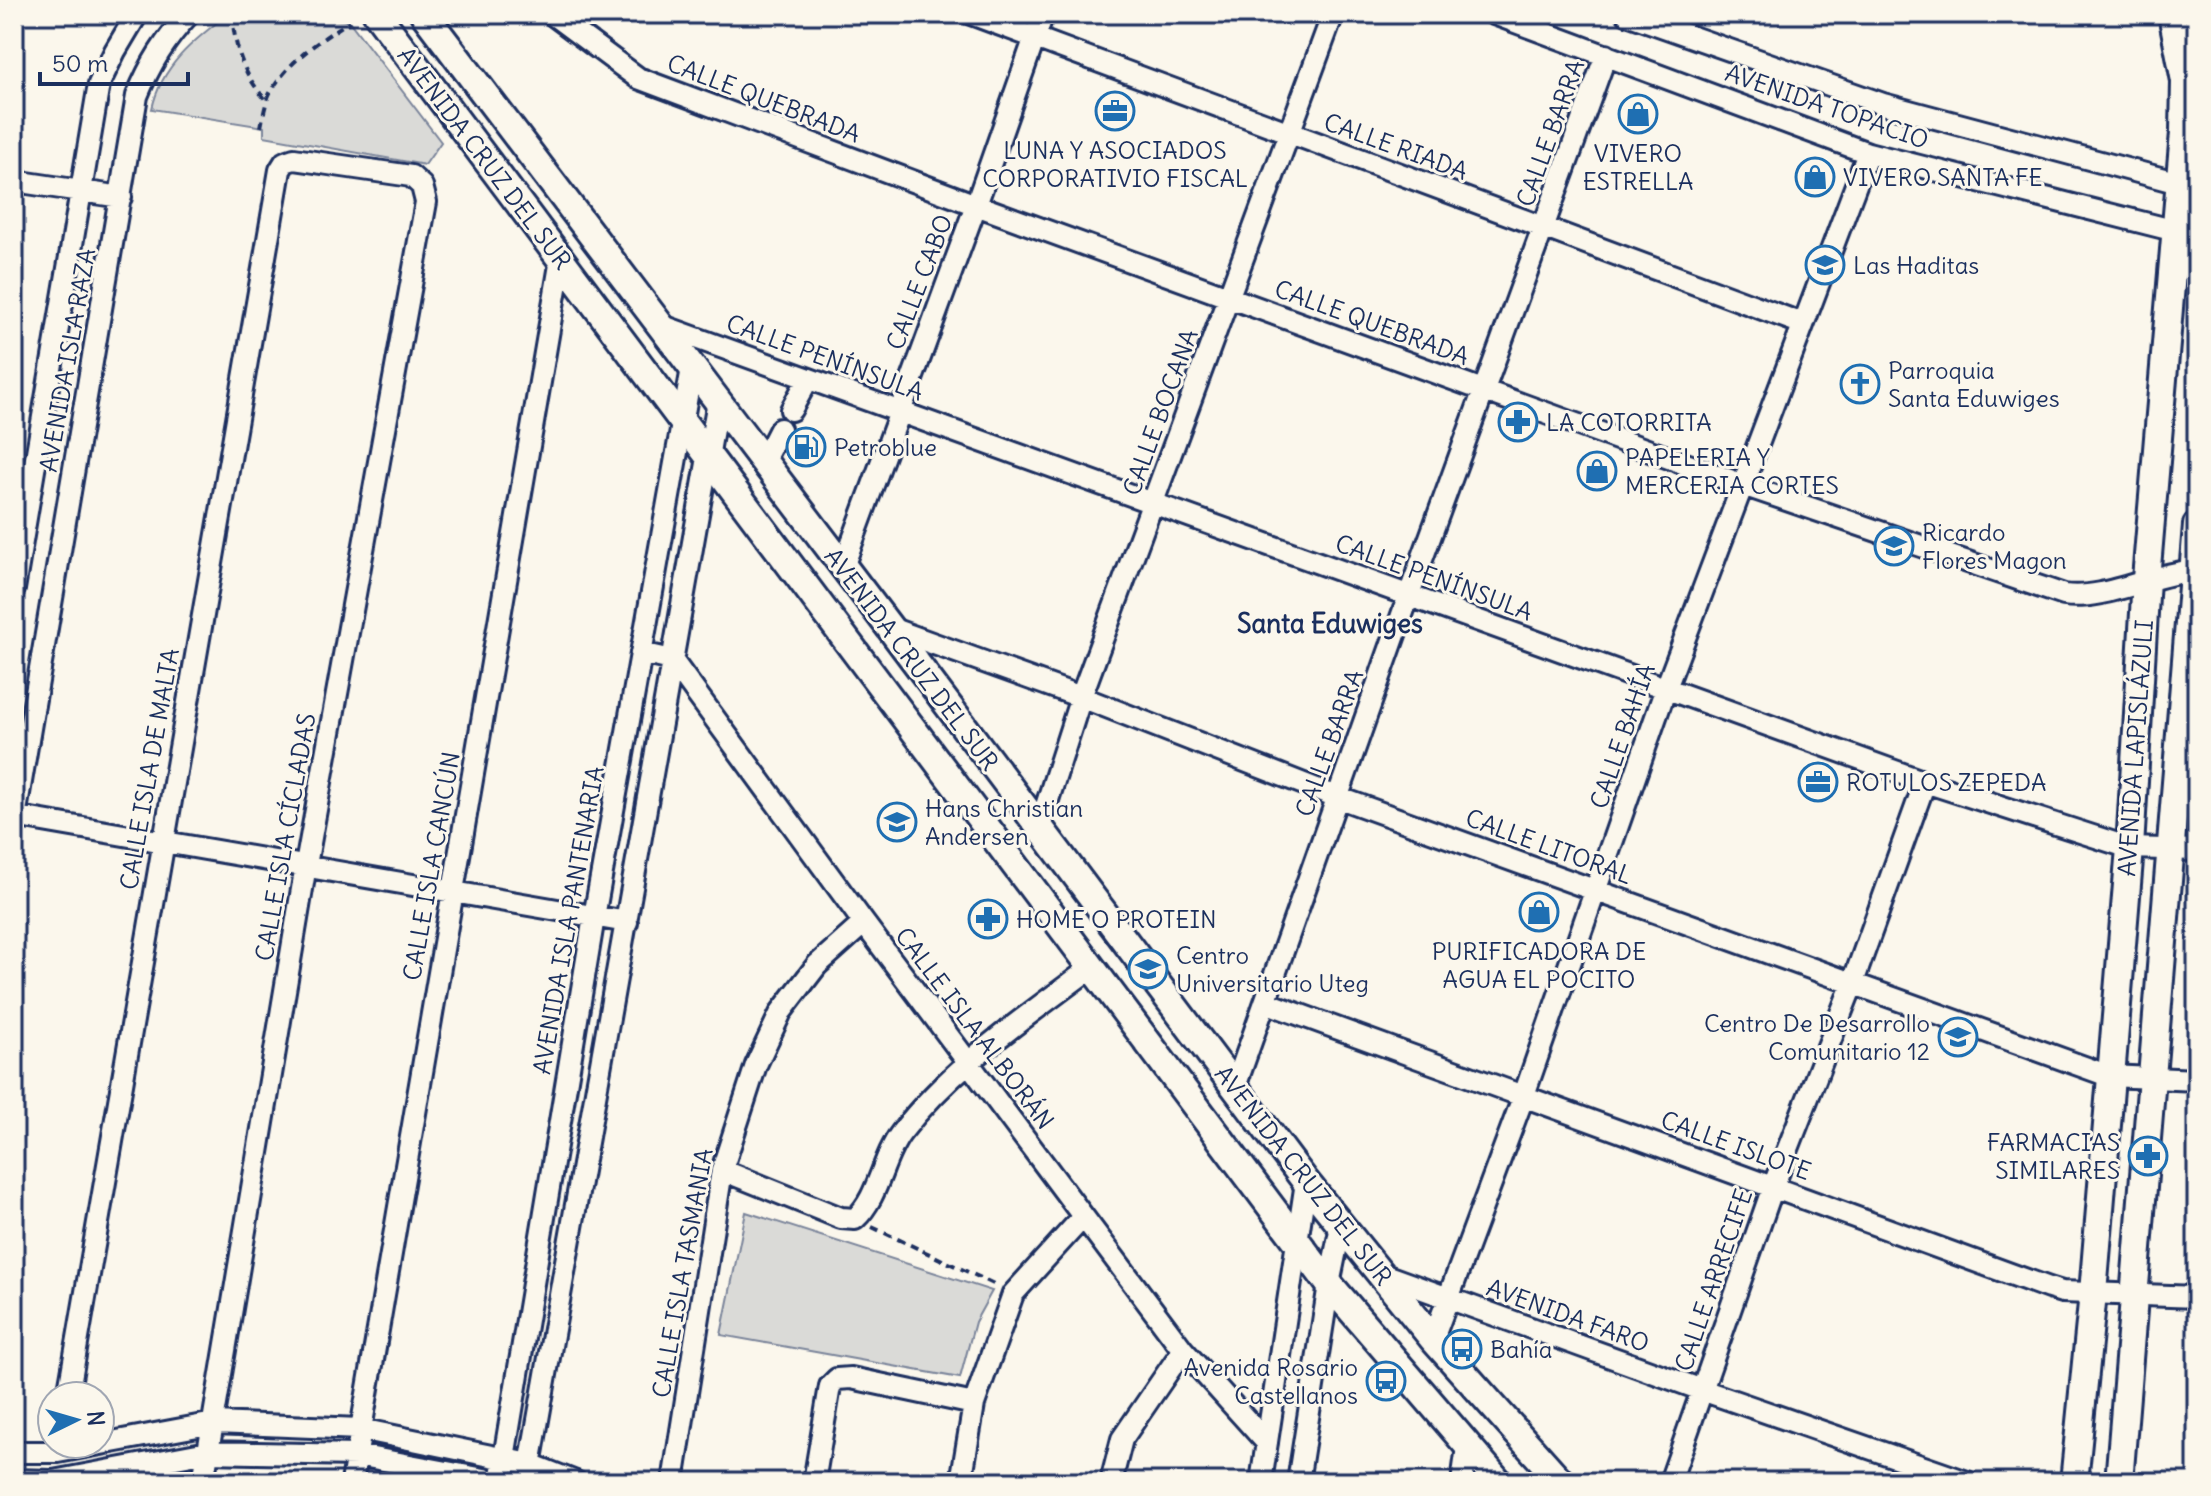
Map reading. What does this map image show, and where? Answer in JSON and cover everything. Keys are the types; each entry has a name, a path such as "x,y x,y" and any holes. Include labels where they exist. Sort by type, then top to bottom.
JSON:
{"main road":[{"name":"AVENIDA CRUZ DEL SUR","path":"377,14 1329,1284 1499,1482"},
{"name":"AVENIDA CRUZ DEL SUR","path":"424,14 764,460 1306,1182 1433,1339 1561,1482"},
{"name":"AVENIDA LAPISLÁZULI","path":"2074,1482 2130,848 2146,579 2187,232 2185,81 2172,14"},
{"name":"AVENIDA LAPISLÁZULI","path":"2119,1482 2153,1079 2185,849 2197,525"}],"street":[{"name":"AVENIDA ISLA RAZA","path":"14,589 99,84 137,14"},
{"name":"AVENIDA ISLA RAZA","path":"14,818 137,96 151,62 189,14"},
{"name":"CALLE QUEBRADA","path":"552,14 638,78 1483,391 1743,485 2064,595 2089,596 2146,579 2195,570"},
{"name":"CALLE RIADA","path":"971,14 1803,324"},
{"name":"CALLE CABO","path":"843,567 1043,14"},
{"name":"CALLE BOCANA","path":"1039,828 1081,697 1333,14"},
{"name":"AVENIDA TOPACIO","path":"1494,14 1868,153 2187,232"},
{"name":"AVENIDA TOPACIO","path":"1631,15 1883,104 2188,184"},
{"name":"CALLE BARRA","path":"1235,1087 1409,595 1606,55"},
{"name":"CALLE BAHÍA","path":"1433,1339 1524,1095 1666,688 1868,153"},
{"name":"CALLE ISLA CÍCLADAS","path":"203,1482 306,865 426,202 422,186 411,176 294,159"},
{"name":"CALLE ISLA DE MALTA","path":"71,1380 280,170 285,162 294,159"},
{"path":"14,181 121,197"},
{"name":"CALLE ISLA CANCÚN","path":"352,1482 561,259"},
{"name":"CALLE PENÍNSULA","path":"660,325 1925,782 2130,848 2185,849"},
{"name":"AVENIDA ISLA PANTENARIA","path":"500,1482 594,917 692,368"},
{"path":"791,410 808,379"},
{"path":"528,1473 718,401"},
{"path":"764,460 780,429"},
{"name":"CALLE LITORAL","path":"890,628 1081,697 1337,797 2109,1076 2197,1080"},
{"path":"641,653 672,660"},
{"name":"CALLE ISLA ALBORÁN","path":"672,660 1183,1350 1267,1443"},
{"name":"CALLE ARRECIFE","path":"1670,1482 1773,1187 1852,985 1925,782"},
{"path":"14,818 306,865 627,922"},
{"name":"CALLE ISLA TASMANIA","path":"673,1482 722,1170 756,1065 781,1012 817,965 864,923"},
{"path":"722,1170 841,1218 855,1219 865,1208 899,1136 932,1096 968,1062 1092,967"},
{"name":"CALLE ISLOTE","path":"1265,1002 2049,1288 2197,1297"},
{"path":"1261,1482 1306,1182"},
{"path":"961,1482 974,1404 1013,1294 1083,1217"},
{"path":"1298,1482 1341,1226"},
{"name":"AVENIDA FARO","path":"1379,1273 1967,1482"},
{"path":"1111,1482 1122,1439 1183,1350"},
{"path":"814,1482 830,1386 837,1379 851,1378 974,1404"},
{"path":"116,1439 214,1423 360,1429 504,1458 528,1473 576,1482"},
{"path":"1462,1482 1467,1447"},
{"path":"14,1452 36,1450"},
{"path":"14,1480 53,1481 208,1452 357,1455 500,1482"},
{"path":"53,1481 57,1460"}],"path":[{"path":"232,14 235,47 241,64 267,101"},
{"path":"261,127 267,101 290,67 316,42 350,21"},
{"path":"855,1219 1013,1294"}],"shaded area":[{"path":"228,14 303,14 349,21 441,142 425,165 264,136 264,127 152,109 156,94 171,67 191,44"},
{"path":"746,1212 992,1291 975,1322 960,1378 721,1335"}],"place":[{"name":"LUNA Y ASOCIADOS CORPORATIVIO FISCAL","path":"1115,111"},
{"name":"VIVERO ESTRELLA","path":"1638,114"},
{"name":"VIVERO SANTA FE","path":"1815,177"},
{"name":"Las Haditas","path":"1825,265"},
{"name":"Parroquia Santa Eduwiges","path":"1860,384"},
{"name":"LA COTORRITA","path":"1518,422"},
{"name":"Petroblue","path":"806,447"},
{"name":"PAPELERIA Y MERCERIA CORTES","path":"1597,471"},
{"name":"Ricardo Flores Magon","path":"1894,546"},
{"name":"ROTULOS ZEPEDA","path":"1818,782"},
{"name":"Hans Christian Andersen","path":"897,822"},
{"name":"PURIFICADORA DE AGUA EL POCITO","path":"1539,912"},
{"name":"HOME O PROTEIN","path":"988,919"},
{"name":"Centro Universitario Uteg","path":"1148,969"},
{"name":"Centro De Desarrollo Comunitario 12","path":"1958,1037"},
{"name":"FARMACIAS SIMILARES","path":"2148,1156"},
{"name":"Bahía","path":"1462,1349"},
{"name":"Avenida Rosario Castellanos","path":"1386,1381"}],"district":[{"name":"Santa Eduwiges","path":"1330,623"}]}
